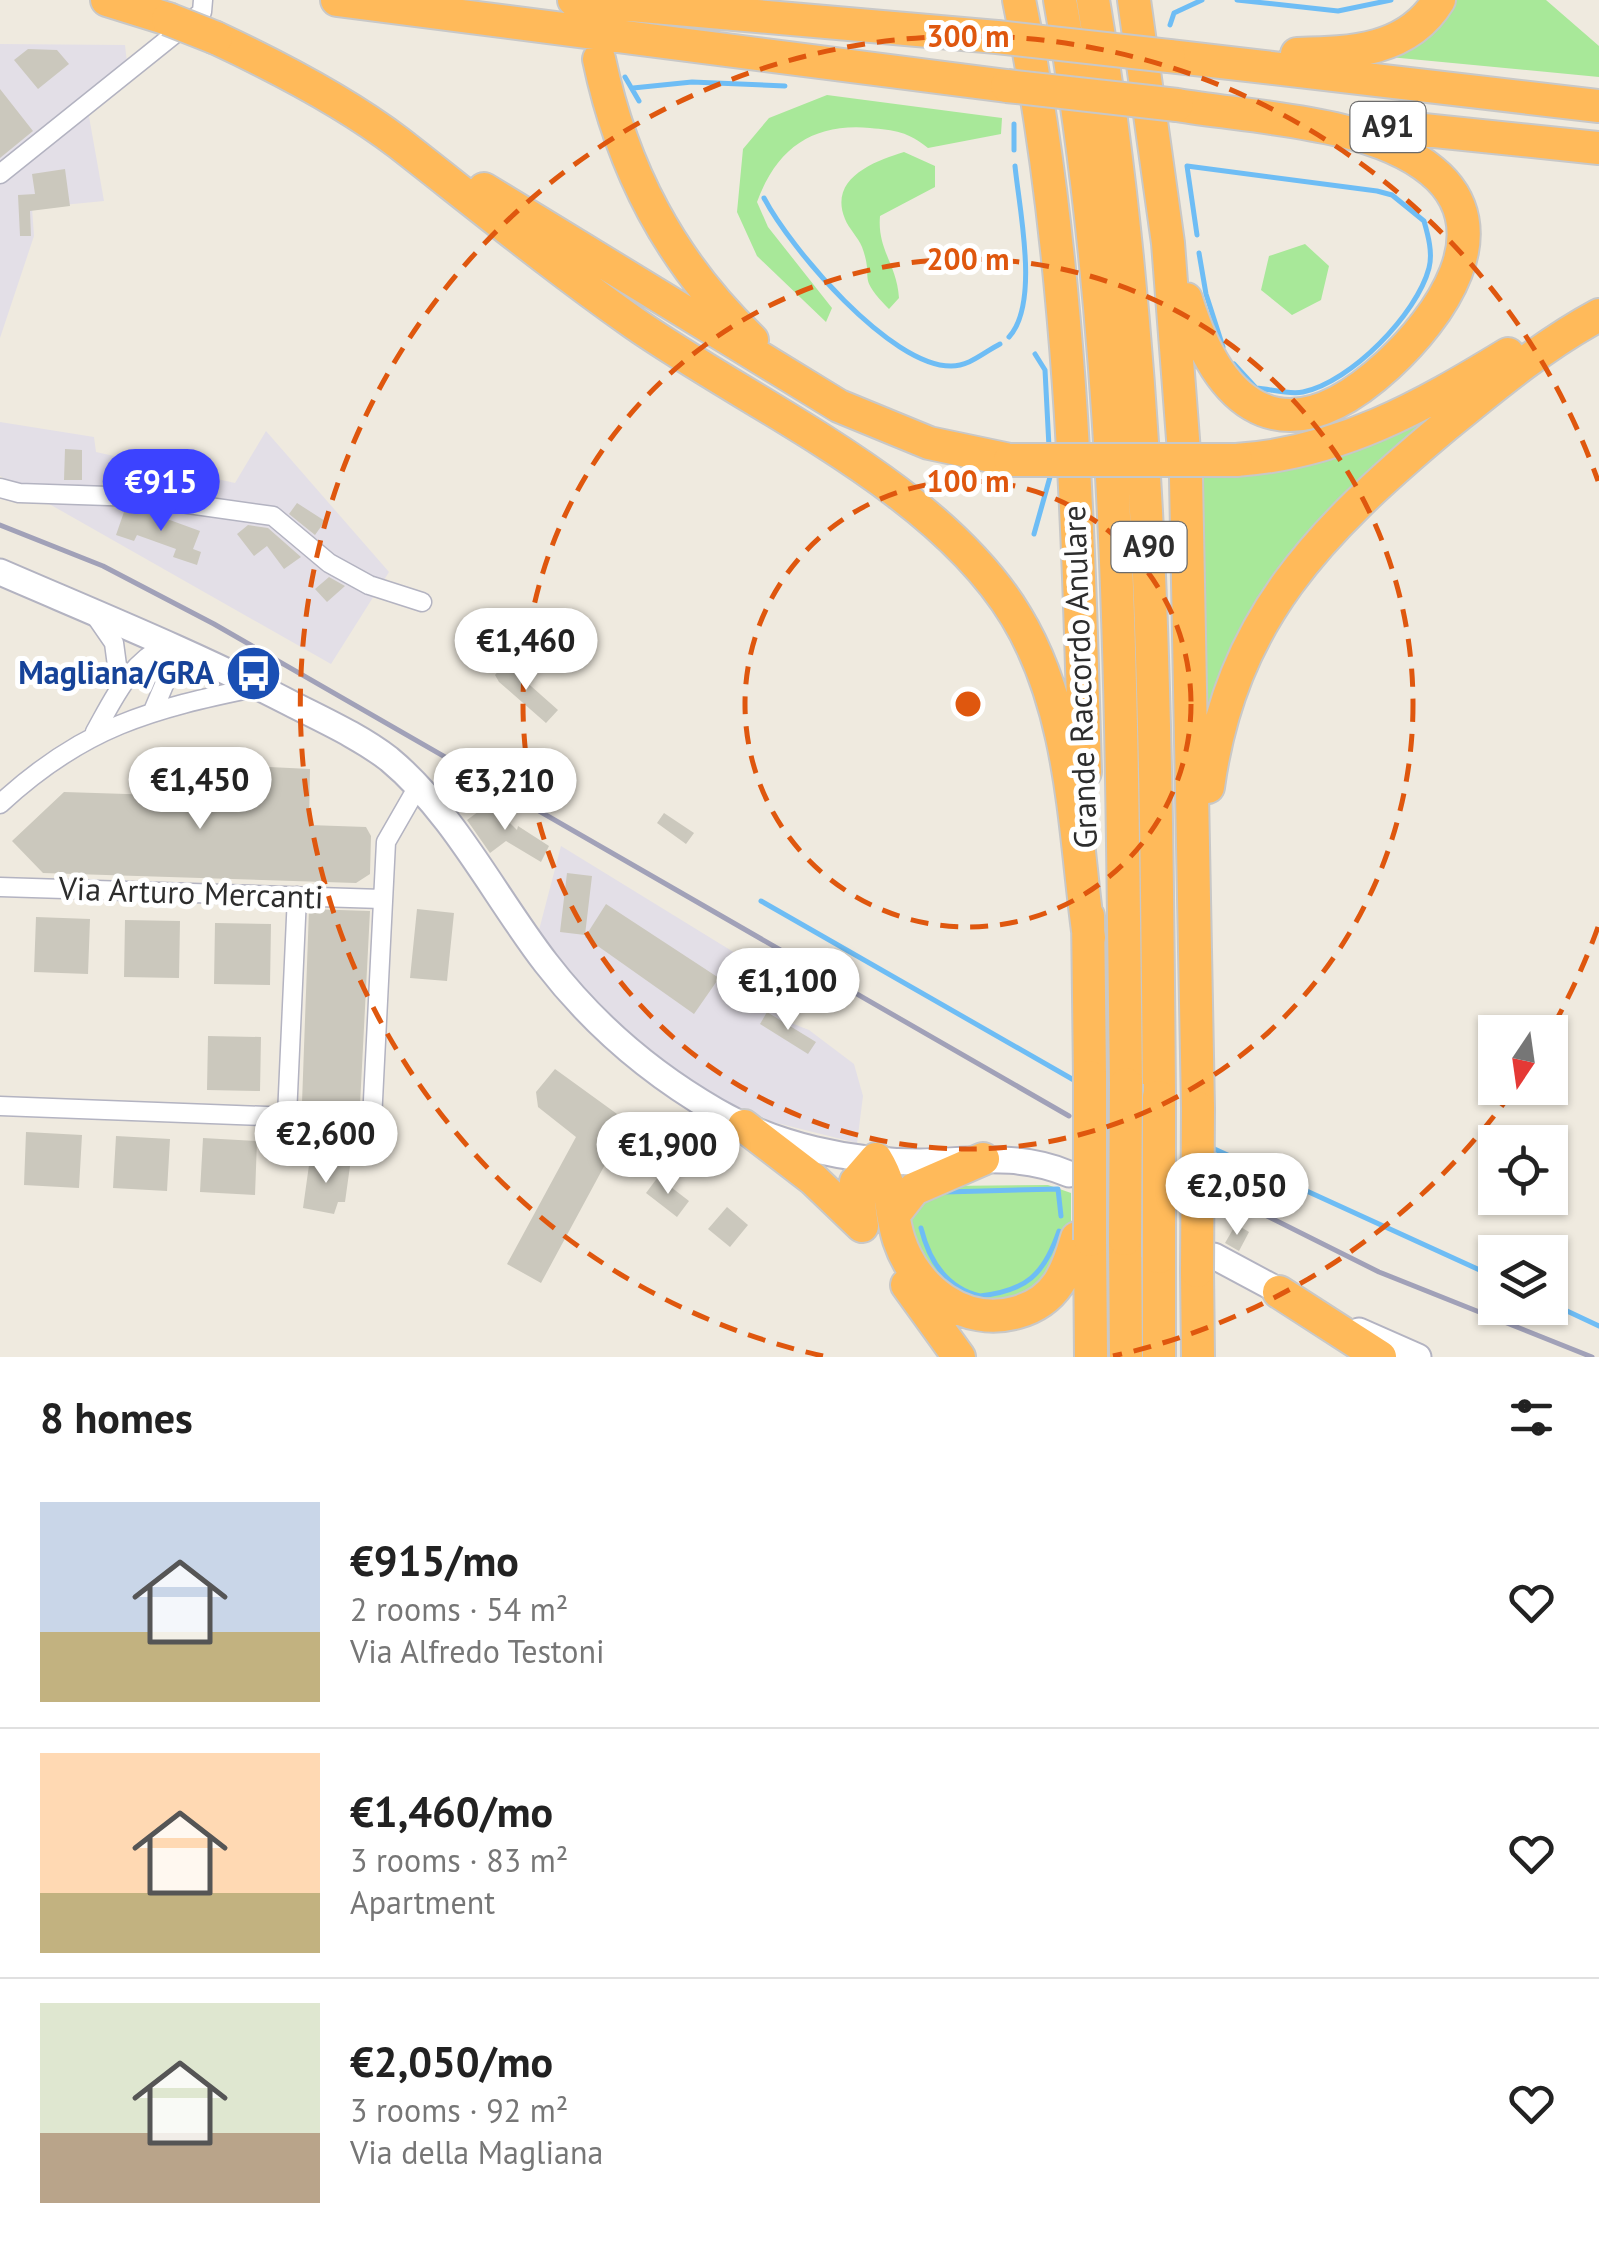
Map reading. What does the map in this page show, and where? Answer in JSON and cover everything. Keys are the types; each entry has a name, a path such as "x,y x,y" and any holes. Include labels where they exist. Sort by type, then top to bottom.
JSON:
{"highway":[{"path":"106,0 168,18 216,38 320,93 400,144 475,183 838,406 929,443 1010,460 1236,460 1314,449 1374,429 1599,302"},
{"name":"A91","path":"337,0 1008,86 1599,148"},
{"name":"A91","path":"574,0 997,37 1599,106"},
{"path":"809,0 933,31"},
{"name":"Grande Raccordo Anulare","path":"1060,0 1091,206 1110,400 1118,572 1126,1357"},
{"name":"A90","path":"1093,0 1119,164 1141,387 1151,586 1160,1357"},
{"path":"1134,0 1168,243 1186,478 1198,1108 1206,1264 1199,1310 1200,1357"},
{"path":"1168,56 1318,54 1372,48 1408,34 1439,0"},
{"name":"Grande Raccordo Anulare","path":"1019,3 1044,152 1067,390 1080,603 1091,1147 1084,1239"},
{"path":"599,59 624,150 675,252 711,298 759,347 838,406"},
{"path":"1168,243 1199,339 1220,377 1251,404 1290,415 1336,404 1393,360 1443,302 1456,279 1463,244 1462,220 1449,189 1432,170 1404,152 1352,134 1178,105"},
{"path":"400,144 447,185 639,327 914,506 979,566 1018,619 1050,684 1064,749 1089,938"},
{"path":"1198,1056 1209,779 1221,718 1260,627 1293,574 1345,513 1523,365 1599,315"},
{"path":"744,1126 813,1179 862,1226 959,1357"},
{"path":"862,1226 856,1182 876,1159 896,1212 900,1244 927,1288 954,1306 988,1316 1019,1312 1052,1294 1084,1239"},
{"path":"896,1212 914,1189 983,1159"},
{"path":"1084,1239 1091,1357"},
{"path":"1279,1292 1380,1357"}],"main road":[{"path":"0,572 258,687 388,759 418,788 546,963 603,1028 651,1069 744,1126 803,1146 876,1159 1027,1162 1069,1174"},
{"path":"1206,1264 1279,1292 1418,1357"}],"street":[{"path":"0,174 202,12 203,0"},
{"path":"0,488 20,493 138,496 273,516 328,563 369,585 422,602"},
{"path":"94,613 114,643 120,688"},
{"path":"95,732 138,664 167,645"},
{"path":"153,710 167,678 167,645"},
{"path":"138,664 167,678"},
{"path":"0,804 95,732 153,710 258,687"},
{"path":"0,1106 372,1120 386,842 418,788"},
{"name":"Via Arturo Mercanti","path":"0,886 382,899"},
{"path":"288,1116 297,896"}],"shaded area":[{"path":"0,44 125,45 127,63 85,94 104,201 32,208 34,236 0,338"},
{"path":"0,422 94,437 96,452 235,483 266,431 389,572 331,664 0,476"},
{"path":"561,846 802,994 786,1021 809,1030 854,1064 863,1096 857,1143 773,1122 706,1093 635,1047 573,978 539,930"}],"green space":[{"path":"1455,0 1546,0 1599,46 1599,77 1379,56 1448,12"},
{"path":"827,95 1002,118 1001,134 928,148 901,133 879,129 831,130 800,143 775,167 757,202 768,227 832,308 826,322 757,256 737,212 743,149 769,118"},
{"path":"904,152 935,166 935,187 880,216 881,238 899,298 889,309 869,283 862,247 841,205 843,193 857,174"},
{"path":"1305,244 1329,266 1321,300 1292,315 1261,290 1269,256"},
{"path":"1467,395 1366,490 1213,716 1203,717 1197,476 1274,470 1338,455 1400,431"},
{"path":"1048,1185 1071,1193 1071,1240 1020,1308 937,1287 905,1218 908,1211 945,1186"}],"building":[{"path":"28,49 57,50 69,64 38,89 14,60"},
{"path":"0,89 33,131 0,158"},
{"path":"65,169 70,206 30,211 31,236 20,236 18,195 35,194 32,174"},
{"path":"65,449 82,450 82,480 64,480"},
{"path":"136,465 158,471 154,487 131,484"},
{"path":"297,503 325,521 315,535 289,514"},
{"path":"125,509 138,514 145,511 200,531 193,549 201,552 197,565 173,557 176,549 137,535 134,541 116,535"},
{"path":"248,525 268,528 301,557 284,569 267,546 254,556 237,534"},
{"path":"329,577 345,586 327,602 315,589"},
{"path":"505,663 558,710 546,723 499,682 495,675"},
{"path":"189,763 310,769 309,825 366,827 371,836 370,874 356,883 43,873 12,841 64,792 189,796"},
{"path":"490,803 517,830 518,826 549,846 541,862 506,841 490,853 467,820"},
{"path":"664,813 694,833 686,844 657,823"},
{"path":"567,873 592,876 585,935 560,932"},
{"path":"606,904 719,978 694,1014 585,937"},
{"path":"309,909 370,911 360,1105 302,1103"},
{"path":"417,909 454,913 447,981 410,978"},
{"path":"36,917 90,919 88,974 34,972"},
{"path":"125,920 180,921 179,978 124,977"},
{"path":"215,923 271,924 270,985 214,984"},
{"path":"767,1012 816,1042 808,1054 760,1024"},
{"path":"208,1036 261,1037 260,1091 207,1090"},
{"path":"555,1069 624,1119 598,1154 608,1159 541,1283 507,1264 576,1137 538,1107 536,1092"},
{"path":"26,1132 82,1135 79,1188 24,1185"},
{"path":"116,1136 170,1139 167,1191 113,1188"},
{"path":"203,1138 257,1141 255,1195 200,1192"},
{"path":"691,1154 703,1163 694,1177 681,1168"},
{"path":"310,1158 350,1166 345,1202 338,1202 334,1214 303,1208"},
{"path":"658,1177 689,1201 677,1217 646,1193"},
{"path":"727,1207 748,1225 730,1247 708,1229"},
{"path":"1236,1224 1249,1232 1239,1251 1225,1243"}],"waterway":[{"path":"1170,25 1174,13 1202,0"},
{"path":"1237,0 1338,11 1391,0"},
{"path":"625,77 639,101"},
{"path":"633,88 692,82 785,86"},
{"path":"1014,124 1014,150"},
{"path":"1009,337 1024,302 1026,279 1015,166"},
{"path":"1197,235 1187,166 1377,191 1392,195 1424,221 1430,256 1422,286 1397,325 1361,360 1322,386 1298,393 1256,388 1234,364"},
{"path":"764,198 796,245 844,301 900,347 927,361 951,366 971,361 1000,344"},
{"path":"1199,253 1206,294 1223,347"},
{"path":"1035,354 1045,370 1049,447"},
{"path":"1034,534 1050,477"},
{"path":"761,901 1079,1083"},
{"path":"1210,1147 1478,1269"},
{"path":"945,1192 1058,1189 1061,1216"},
{"path":"921,1228 941,1271 958,1286 980,1296 1010,1290 1031,1278 1047,1259 1059,1231"},
{"path":"1568,1311 1599,1326"}],"railway":[{"path":"0,525 103,566 214,624 1069,1116"},
{"path":"1213,1189 1379,1272 1592,1357"}],"place":[{"name":"Magliana/GRA","path":"253,673"}]}
